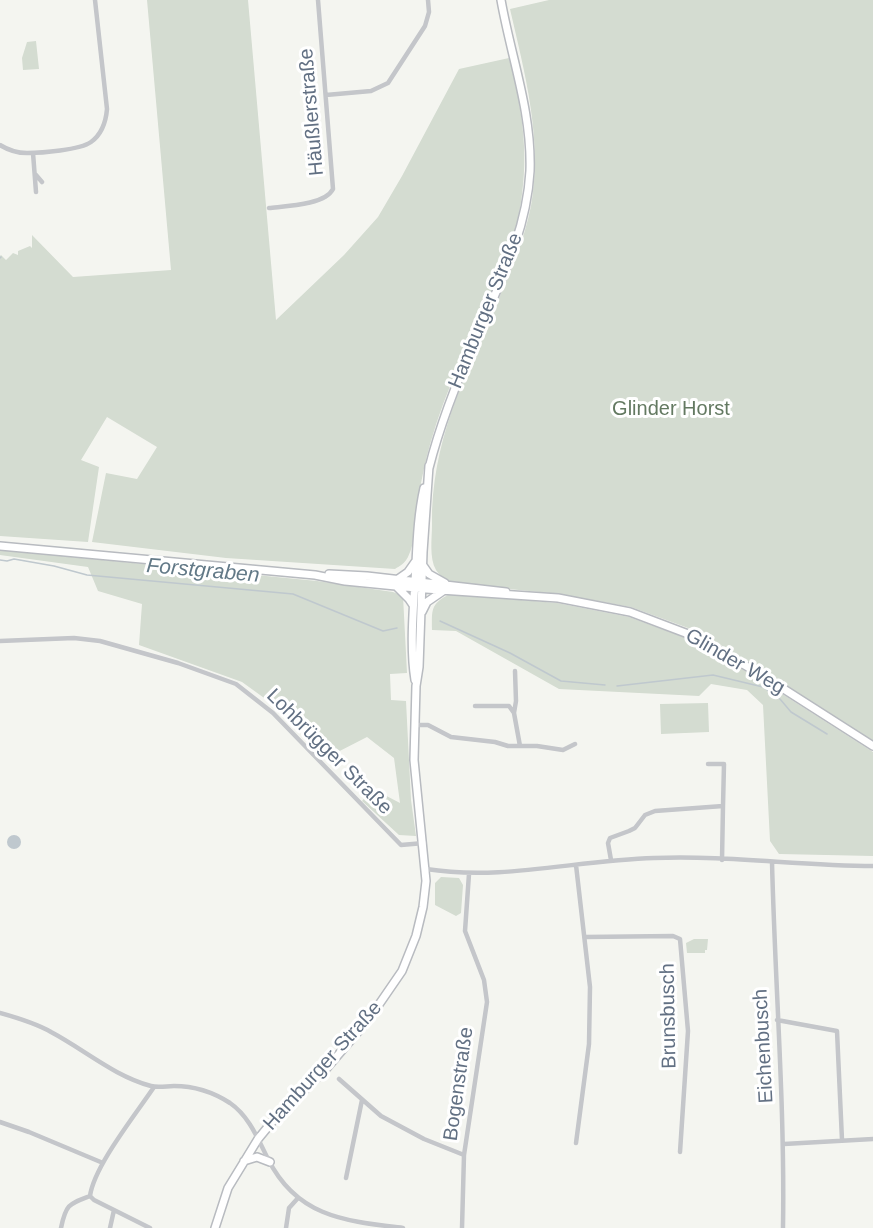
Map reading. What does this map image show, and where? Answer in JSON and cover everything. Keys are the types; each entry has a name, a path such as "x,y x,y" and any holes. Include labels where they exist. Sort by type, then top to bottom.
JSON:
{"main road":[{"name":"Hamburger Straße","path":"215,1228 228,1188 258,1139 272,1122 326,1069 369,1019 393,986 402,971 416,936 425,899 424,843 415,778 416,686 419,667 420,618 418,585 420,505 447,405 509,263 522,224 528,187 530,157 528,122 501,0"},
{"name":"Glinder Weg","path":"0,546 315,575 345,574 418,585 558,598 630,612 696,637 765,677 873,746"},
{"path":"414,606 397,582 419,562 445,588 428,602 420,618"},
{"name":"Hamburger Straße","path":"416,686 413,667 414,606 418,585"},
{"path":"244,1161 257,1157 270,1162"}],"street":[{"path":"0,145 12,151 33,153 87,144 97,137 103,126 106,104 95,0"},
{"name":"Häußlerstraße","path":"269,208 308,203 331,193 333,184 318,0"},
{"path":"326,95 371,91 388,83 425,26 429,12 428,0"},
{"path":"33,153 36,192"},
{"path":"35,172 42,182"},
{"name":"Lohbrügger Straße","path":"0,641 74,638 100,641 178,663 236,684 273,713 401,845 424,843"},
{"path":"515,671 514,713 520,746"},
{"path":"475,706 509,706 514,713"},
{"path":"415,725 428,725 451,737 495,742 508,746 537,746 564,750 575,744"},
{"path":"708,764 724,764 722,860"},
{"path":"611,860 608,843 610,838 635,828 650,812 723,806"},
{"path":"426,870 469,874 507,873 611,860 656,858 873,866"},
{"name":"Eichenbusch","path":"772,862 784,1144 783,1228"},
{"path":"576,865 590,987 589,1044 576,1143"},
{"name":"Bogenstraße","path":"462,1228 464,1155 487,1002 484,980 471,948 465,925 469,874"},
{"name":"Brunsbusch","path":"585,937 673,936 680,939 688,1031 680,1152"},
{"path":"0,1013 29,1021 114,1071 154,1087 189,1087 218,1096 240,1112 282,1181 298,1198 319,1211 337,1218 403,1228"},
{"path":"777,1020 837,1031 842,1140"},
{"path":"339,1079 381,1116 424,1139 464,1155"},
{"path":"90,1196 103,1163 154,1087"},
{"path":"346,1178 362,1100"},
{"path":"0,1122 103,1163"},
{"path":"784,1144 873,1139"},
{"path":"90,1196 150,1228"},
{"path":"61,1228 63,1215 70,1204 90,1196"},
{"path":"286,1228 289,1208 298,1198"},
{"path":"110,1228 114,1210"}],"green space":[{"path":"147,0 248,0 276,320 344,255 378,217 459,69 509,58 523,130 524,165 519,215 504,263 443,404 420,488 411,551 407,559 395,569 226,558 92,542 106,473 137,479 157,447 107,417 81,460 99,467 88,542 0,536 0,256 6,260 13,253 18,255 18,251 30,246 32,248 32,235 73,277 171,270"},
{"name":"Glinder Horst","path":"549,0 873,0 873,741 699,632 631,607 559,594 449,583 436,570 431,548 433,495 443,439 461,385 516,257 531,206 535,157 534,132 531,107 510,9"},
{"path":"36,41 39,69 23,70 22,58 27,42"},
{"path":"0,550 317,581 393,592 403,596 407,673 390,674 391,700 406,701 411,800 416,836 399,835 362,801 373,789 400,803 394,758 367,737 328,757 278,708 242,682 139,645 142,604 98,591 88,567 0,555"},
{"path":"450,594 557,603 629,617 694,641 762,681 873,752 873,856 779,854 770,841 763,705 747,690 711,684 699,696 559,689 456,631 432,630 434,608 439,601"},
{"path":"708,703 709,732 661,734 660,704"},
{"path":"441,877 459,878 463,885 461,913 456,916 435,905 435,883"},
{"path":"694,939 708,939 705,953 687,953 686,943"}],"shaded area":[{"path":"14,835 19,837 21,842 19,847 14,849 9,847 7,842 9,837"}],"waterway":[{"name":"Forstgraben","path":"0,560 14,559 87,575 293,594 383,631 397,628"},
{"name":"Forstgraben","path":"440,621 510,653 561,681 605,685"},
{"name":"Forstgraben","path":"617,686 713,675 763,687 780,699 791,712 827,734"}]}
